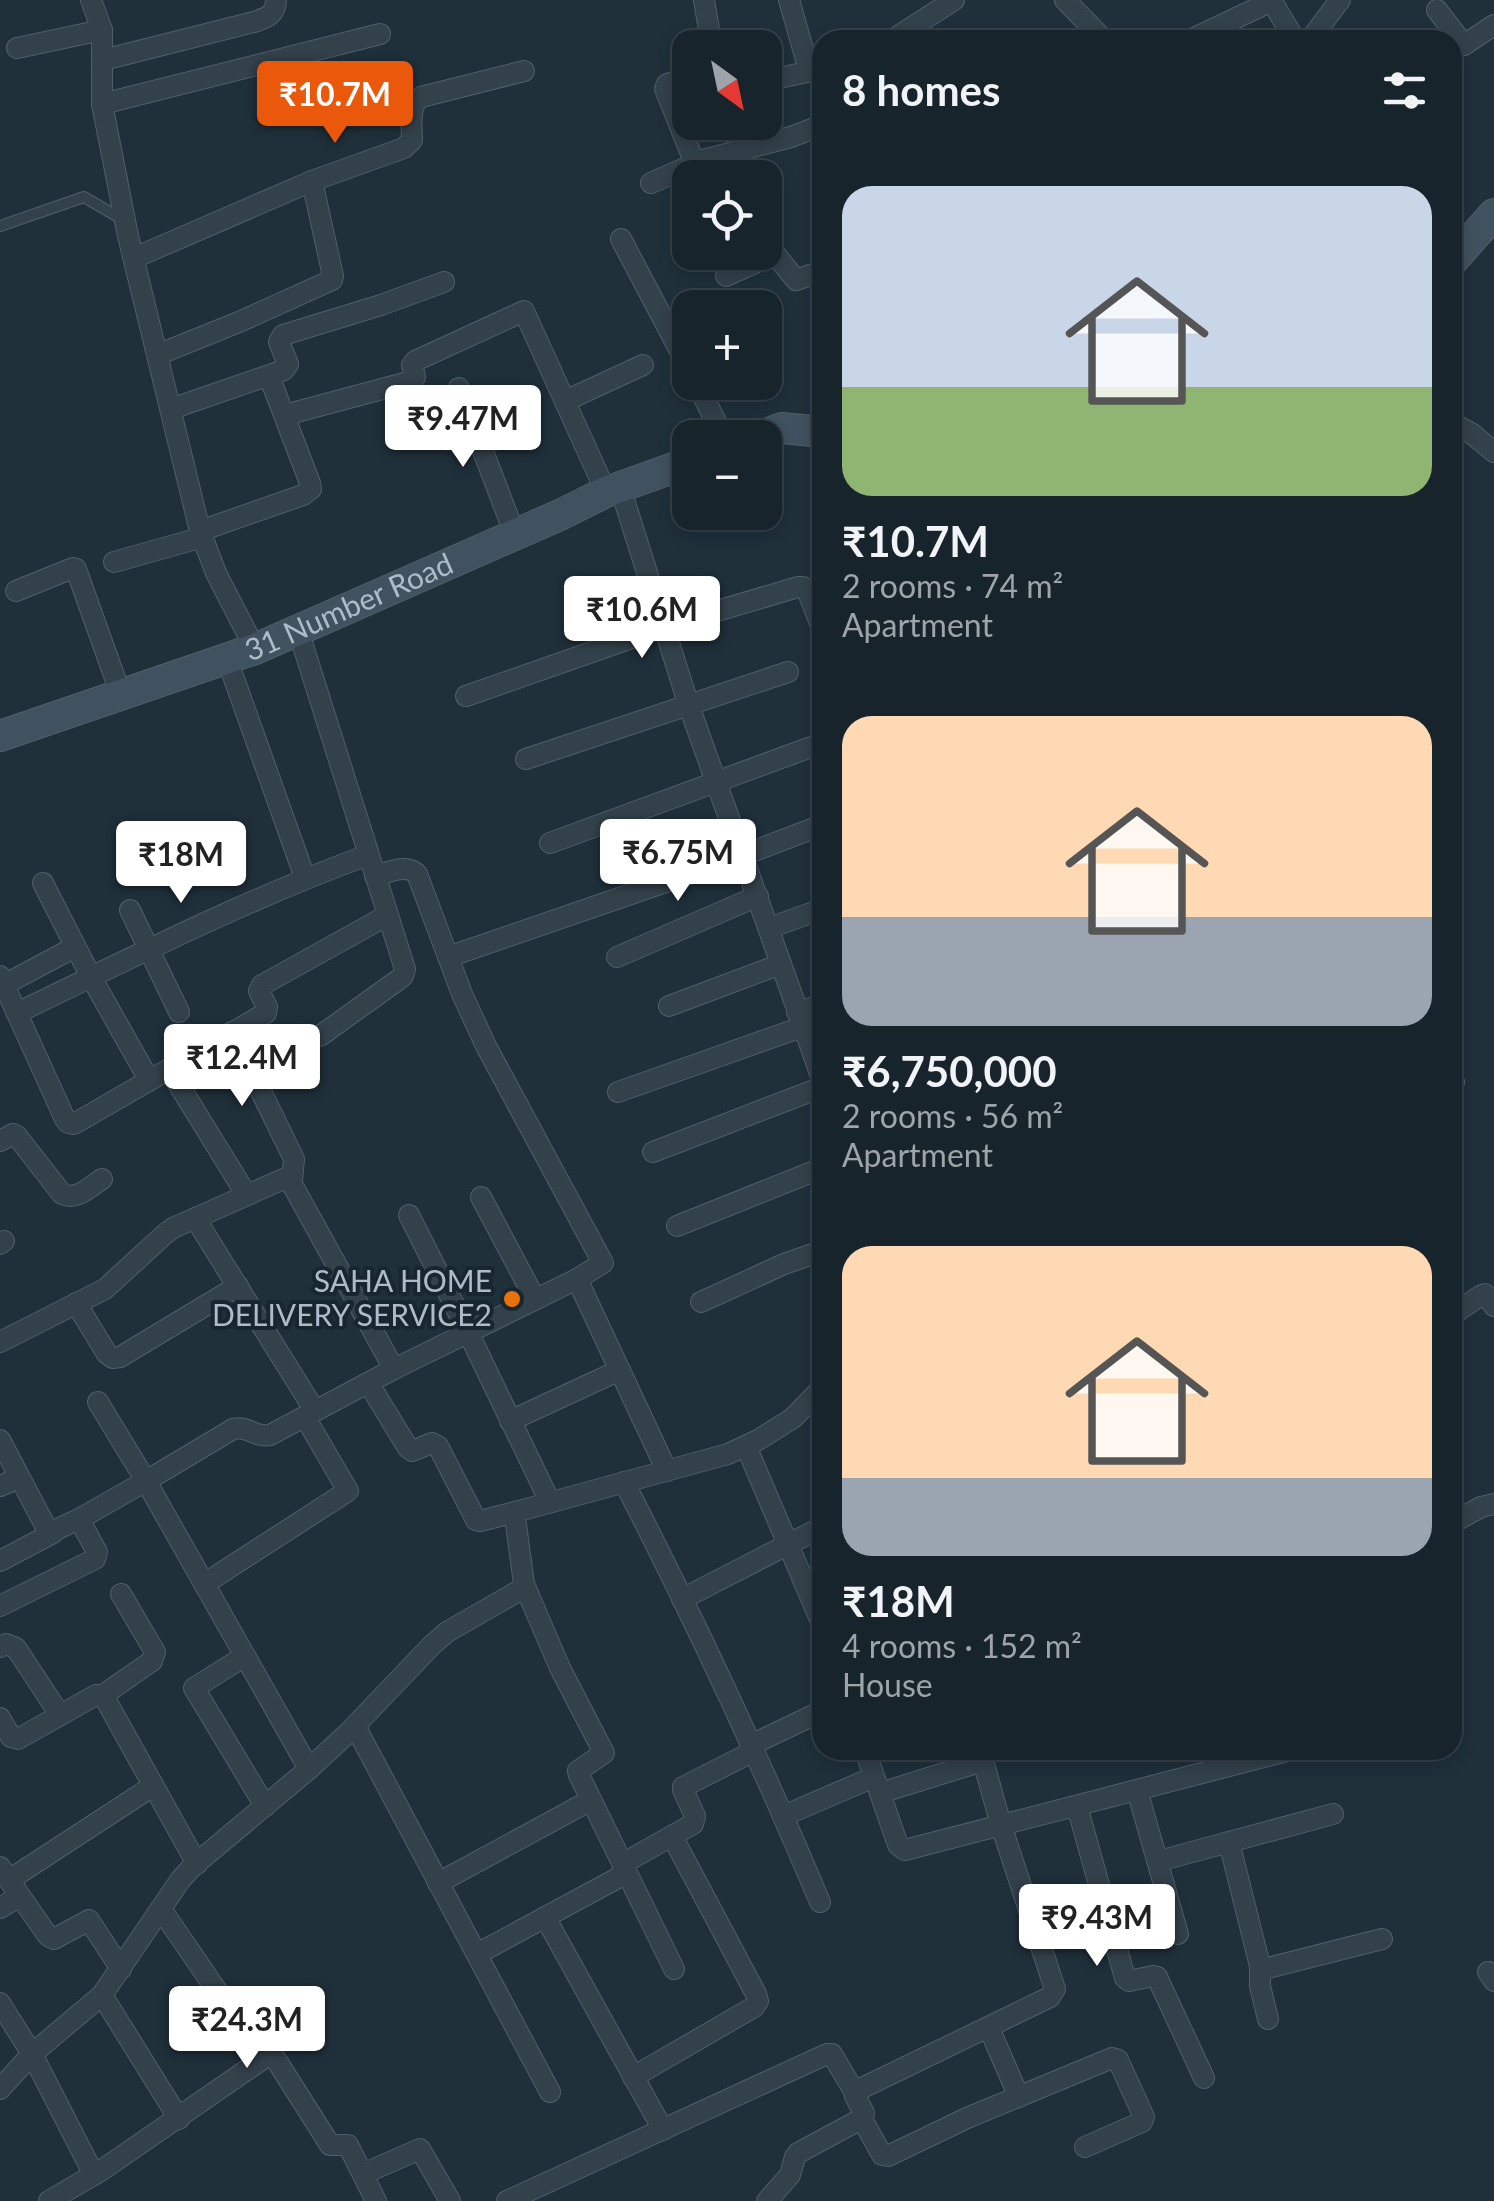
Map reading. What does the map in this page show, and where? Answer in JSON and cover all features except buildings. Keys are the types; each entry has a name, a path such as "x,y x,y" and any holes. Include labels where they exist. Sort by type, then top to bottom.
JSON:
{"main road":[{"path":"1462,243 1494,214"},
{"path":"782,428 812,431"},
{"name":"31 Number Road","path":"0,736 241,654 613,490 672,469"}],"street":[{"path":"92,0 102,30 102,104 125,221 202,534 305,878"},
{"path":"102,60 254,22 268,17 276,0"},
{"path":"704,0 709,30"},
{"path":"789,0 812,59"},
{"path":"908,30 954,0"},
{"path":"1066,0 1094,30"},
{"path":"1212,30 1272,0 1289,30"},
{"path":"1318,30 1340,0"},
{"path":"1437,10 1453,30"},
{"path":"1462,41 1464,44 1494,25"},
{"path":"17,48 102,30"},
{"path":"102,104 380,34"},
{"path":"782,77 812,70"},
{"path":"134,258 312,181 408,145 412,140 412,110 420,97 524,71"},
{"path":"672,82 665,89 672,106"},
{"path":"706,160 812,129"},
{"path":"651,183 672,174"},
{"path":"158,355 332,280 312,181"},
{"path":"621,239 672,336"},
{"path":"726,276 774,254 796,280 812,274"},
{"path":"171,409 287,367 279,342 283,335 444,282"},
{"path":"285,415 412,381 416,377 413,362 524,312 565,401 613,490 812,1053"},
{"path":"565,401 643,365"},
{"path":"114,562 202,534 303,496 311,489 269,376"},
{"path":"459,388 515,534"},
{"path":"1462,427 1490,440"},
{"path":"16,591 76,568 122,695"},
{"path":"466,696 663,627 803,587 812,603"},
{"path":"298,630 405,969 403,976 320,1036"},
{"path":"526,760 788,672"},
{"path":"550,842 812,747"},
{"path":"448,957 812,829"},
{"path":"17,1013 305,878 368,855"},
{"path":"0,1562 233,1429 246,1428 265,1436 601,1265 603,1261 486,1046 417,874 406,868 375,876"},
{"path":"43,883 149,1080"},
{"path":"618,957 758,896"},
{"path":"130,910 179,1012"},
{"path":"768,928 812,912"},
{"path":"76,947 2,983 68,1123 74,1124 267,1010 259,991 262,986 388,915"},
{"path":"669,1006 781,964"},
{"path":"618,1092 812,1012"},
{"path":"232,1032 294,1159 292,1180"},
{"path":"168,1069 246,1194"},
{"path":"653,1152 812,1091"},
{"path":"0,1142 13,1134 17,1136 68,1197 102,1180"},
{"path":"677,1226 812,1172"},
{"path":"0,1342 105,1289 165,1234 288,1176 394,1369"},
{"path":"482,1197 534,1300"},
{"path":"409,1215 550,1502"},
{"path":"195,1218 310,1414 348,1491 204,1584"},
{"path":"702,1302 812,1254"},
{"path":"577,1279 666,1471"},
{"path":"76,1303 113,1358 238,1286"},
{"path":"1462,1308 1486,1294 1494,1306"},
{"path":"510,1421 620,1370"},
{"path":"369,1384 408,1448 412,1451 432,1442 436,1444 476,1520 728,1454 793,1418 812,1398"},
{"path":"98,1402 308,1769"},
{"path":"0,1440 9,1482 46,1530 53,1532"},
{"path":"746,1446 812,1602"},
{"path":"624,1482 752,1748 820,1902"},
{"path":"1462,1518 1494,1504"},
{"path":"519,1511 515,1518 524,1584 560,1668 604,1753 578,1770 674,1968"},
{"path":"0,1606 95,1559 98,1552 80,1519"},
{"path":"682,1599 812,1532"},
{"path":"0,2089 32,2054 102,1995 181,1879 355,1726 447,1632 518,1592 524,1584"},
{"path":"0,1718 14,1739 18,1739 96,1695 103,1696 152,1661 155,1652 121,1594"},
{"path":"2,1641 16,1648 60,1715"},
{"path":"245,1656 194,1688 265,1806"},
{"path":"103,1696 197,1864"},
{"path":"477,1954 624,1868 696,1820 683,1786 812,1717"},
{"path":"355,1726 550,2092"},
{"path":"868,1760 898,1845 906,1850 1252,1760"},
{"path":"783,1816 964,1760"},
{"path":"854,2093 1050,1998 1054,1989 1000,1826 983,1760"},
{"path":"0,1908 10,1881 152,1786"},
{"path":"1137,1790 1178,1934"},
{"path":"438,1883 591,1800"},
{"path":"1077,1806 1125,1978 1129,1981 1157,1977 1204,2078"},
{"path":"1159,1861 1333,1814"},
{"path":"633,2077 754,2007 758,2001 672,1836"},
{"path":"1229,1842 1268,2019"},
{"path":"10,1881 51,1939 89,1920 121,1969"},
{"path":"162,1909 254,2045 276,2058 330,2145 347,2144 376,2201"},
{"path":"545,1916 662,2130"},
{"path":"1260,1970 1382,1938"},
{"path":"102,1995 179,2119"},
{"path":"0,2004 32,2054 94,2175"},
{"path":"989,2028 1019,2097"},
{"path":"49,2201 179,2119 270,2054"},
{"path":"507,2201 832,2054 864,2113 862,2119 798,2153 790,2176 768,2201"},
{"path":"862,2119 885,2156 1112,2058 1118,2060 1144,2117 1142,2122 1085,2147"},
{"path":"363,2174 420,2149 450,2201"}],"lane":[{"path":"0,226 84,197 125,221"}],"place":[{"name":"SAHA HOME DELIVERY SERVICE2","path":"512,1299"}]}
